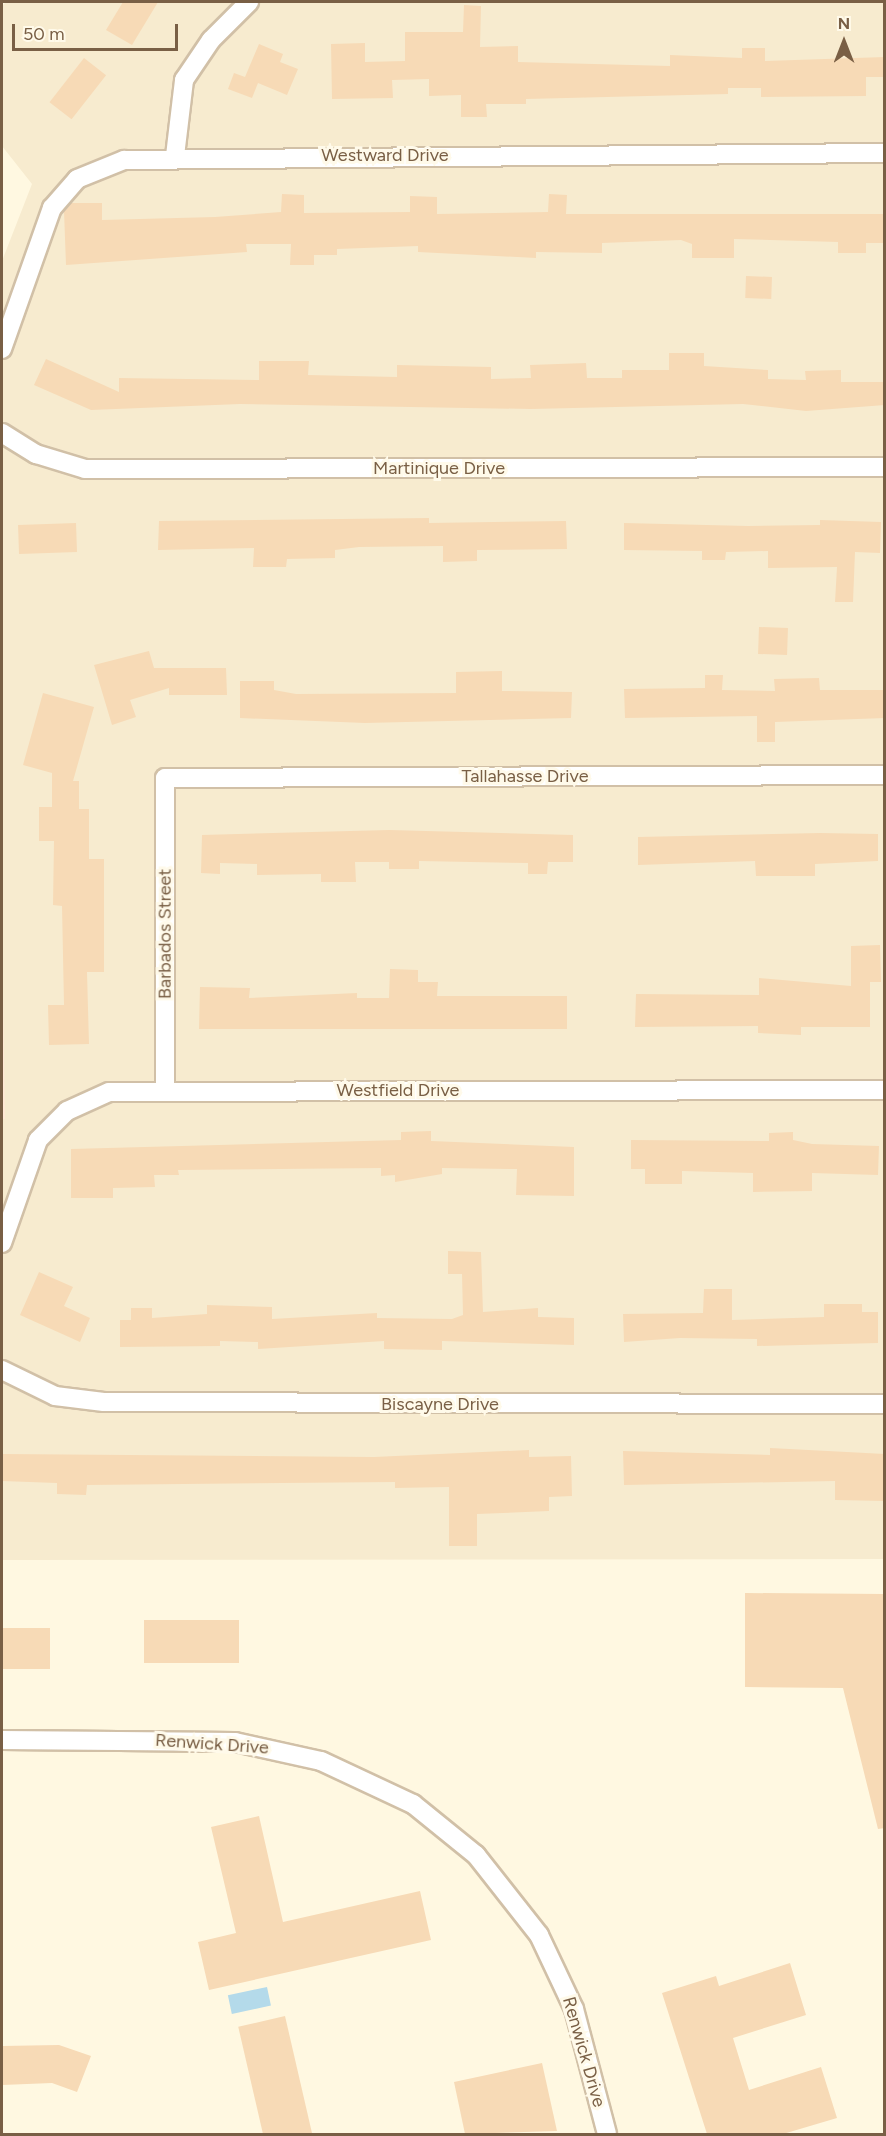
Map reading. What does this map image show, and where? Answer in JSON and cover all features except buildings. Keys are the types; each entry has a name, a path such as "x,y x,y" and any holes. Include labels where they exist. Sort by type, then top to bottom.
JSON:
{"street":[{"path":"175,156 184,80 211,40 249,2"},
{"name":"Westward Drive","path":"2,349 52,208 63,193 92,170 124,160 175,156 885,153"},
{"name":"Martinique Drive","path":"2,433 36,454 85,469 885,467"},
{"name":"Tallahasse Drive","path":"165,778 885,775"},
{"name":"Barbados Street","path":"165,778 165,1090"},
{"name":"Westfield Drive","path":"2,1243 25,1167 50,1124 100,1094 165,1090 885,1090"},
{"name":"Biscayne Drive","path":"2,1370 55,1396 104,1402 885,1404"},
{"name":"Renwick Drive","path":"2,1740 246,1744 321,1761 413,1804 476,1855 539,1935 574,2009 607,2134"}],"shaded area":[{"path":"6,2 884,2 884,1559 2,1560 2,261 32,184 2,146 2,6"},
{"path":"2,932 5,1119 2,1119"}],"water":[{"path":"267,1987 271,2006 232,2014 228,1995"}]}
